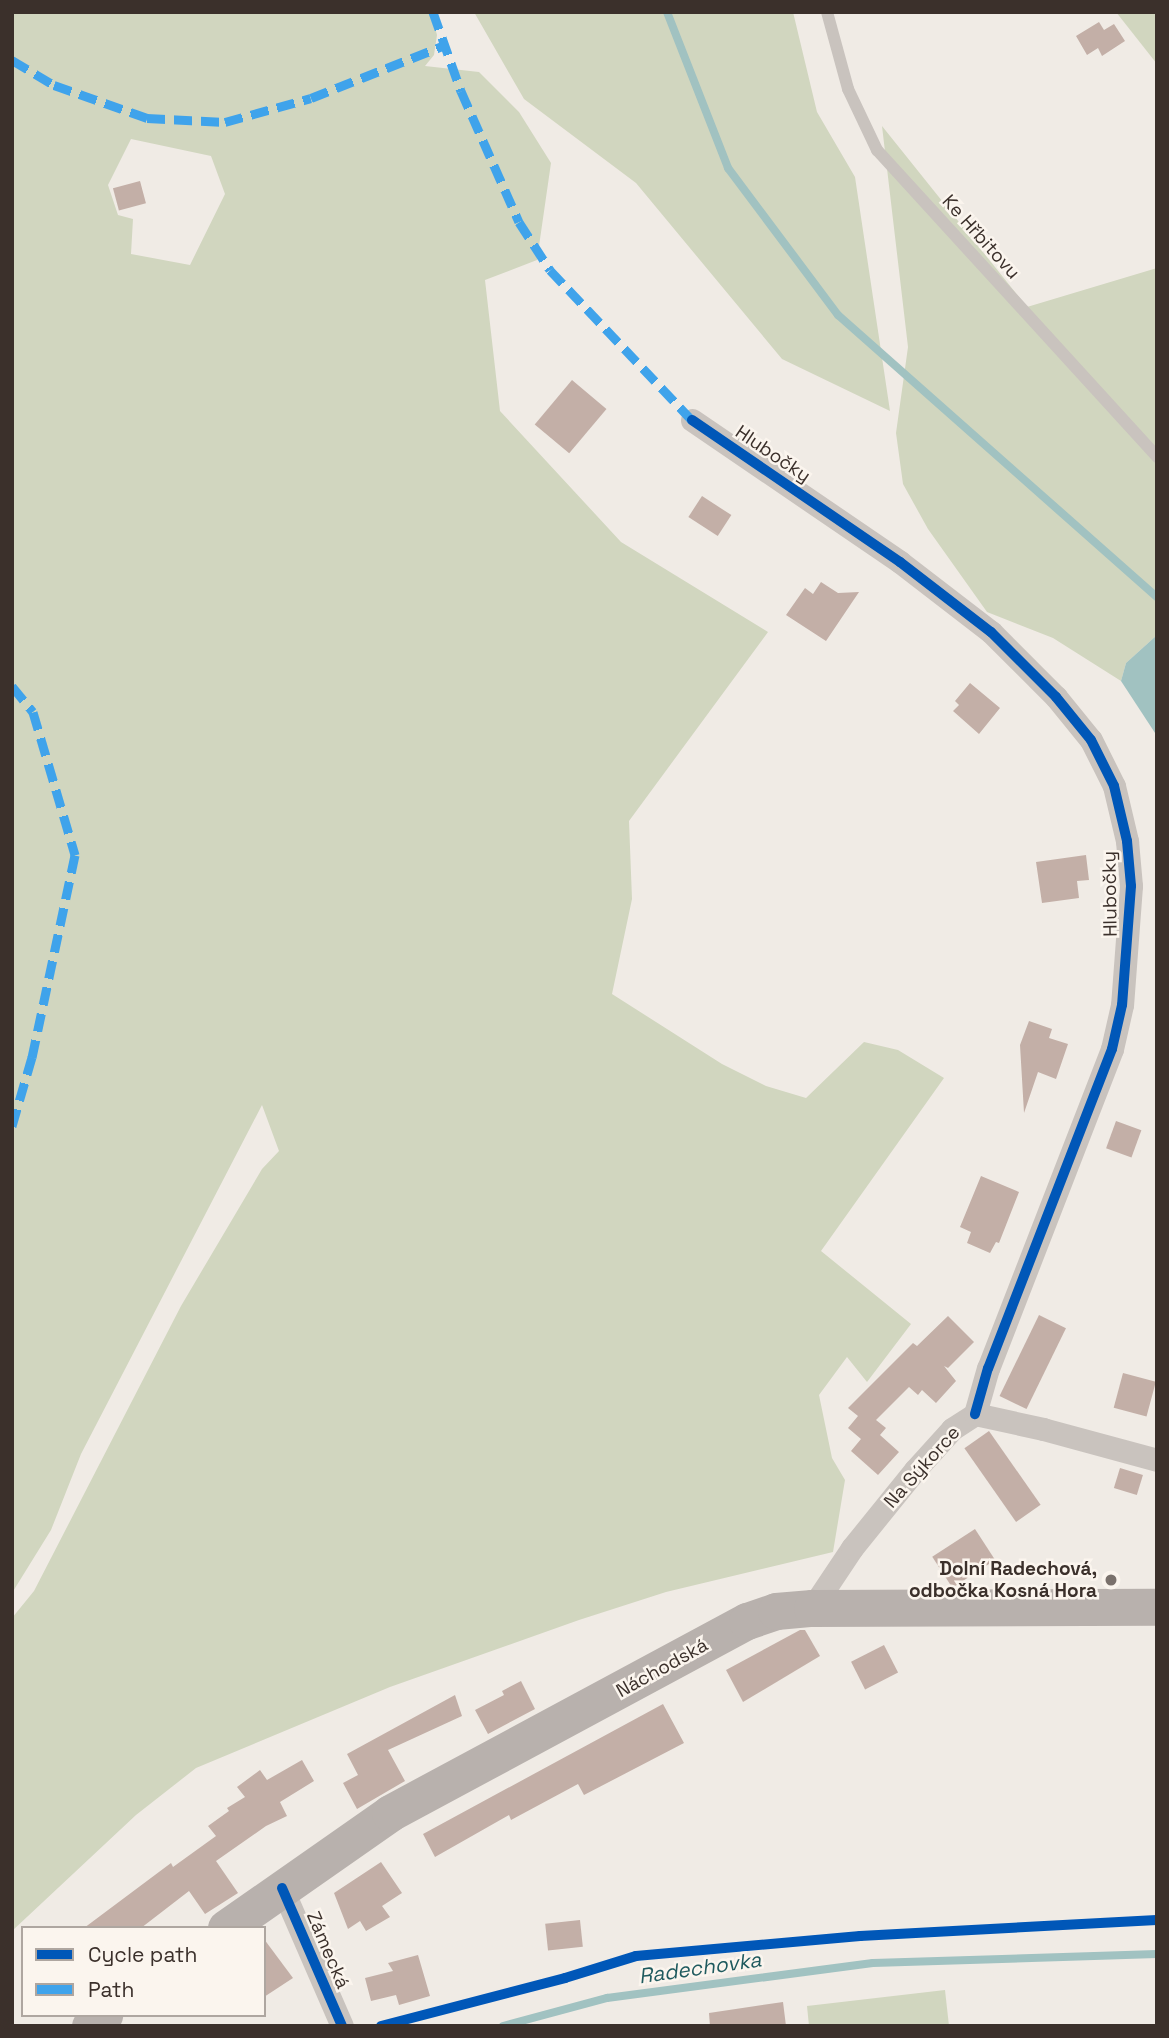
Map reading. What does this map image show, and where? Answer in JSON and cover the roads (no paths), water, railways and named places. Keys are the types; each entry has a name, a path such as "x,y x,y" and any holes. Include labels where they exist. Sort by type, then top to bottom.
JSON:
{"main road":[{"name":"Náchodská","path":"229,1926 390,1813 747,1621 776,1611 811,1608 1157,1606"}],"street":[{"name":"Hlubočky","path":"692,420 900,562 991,632 1056,696 1091,740 1114,786 1127,841 1131,886 1122,1005 1112,1049 988,1368 975,1415"},
{"name":"Na Sýkorce","path":"811,1608 852,1548 915,1470 952,1429 975,1415 1043,1429 1157,1460"},
{"name":"Zámecká","path":"282,1888 342,2026"}],"lane":[{"name":"Ke Hřbitovu","path":"827,12 848,89 877,150 1157,457"}],"water":[{"path":"1157,635 1157,736 1121,681 1126,663"}],"waterway":[{"path":"667,12 728,168 838,315 1157,597"},
{"name":"Radechovka","path":"503,2026 607,1998 873,1963 1157,1954"}],"place":[{"name":"Dolní Radechová, odbočka Kosná Hora","path":"1111,1580"}]}
